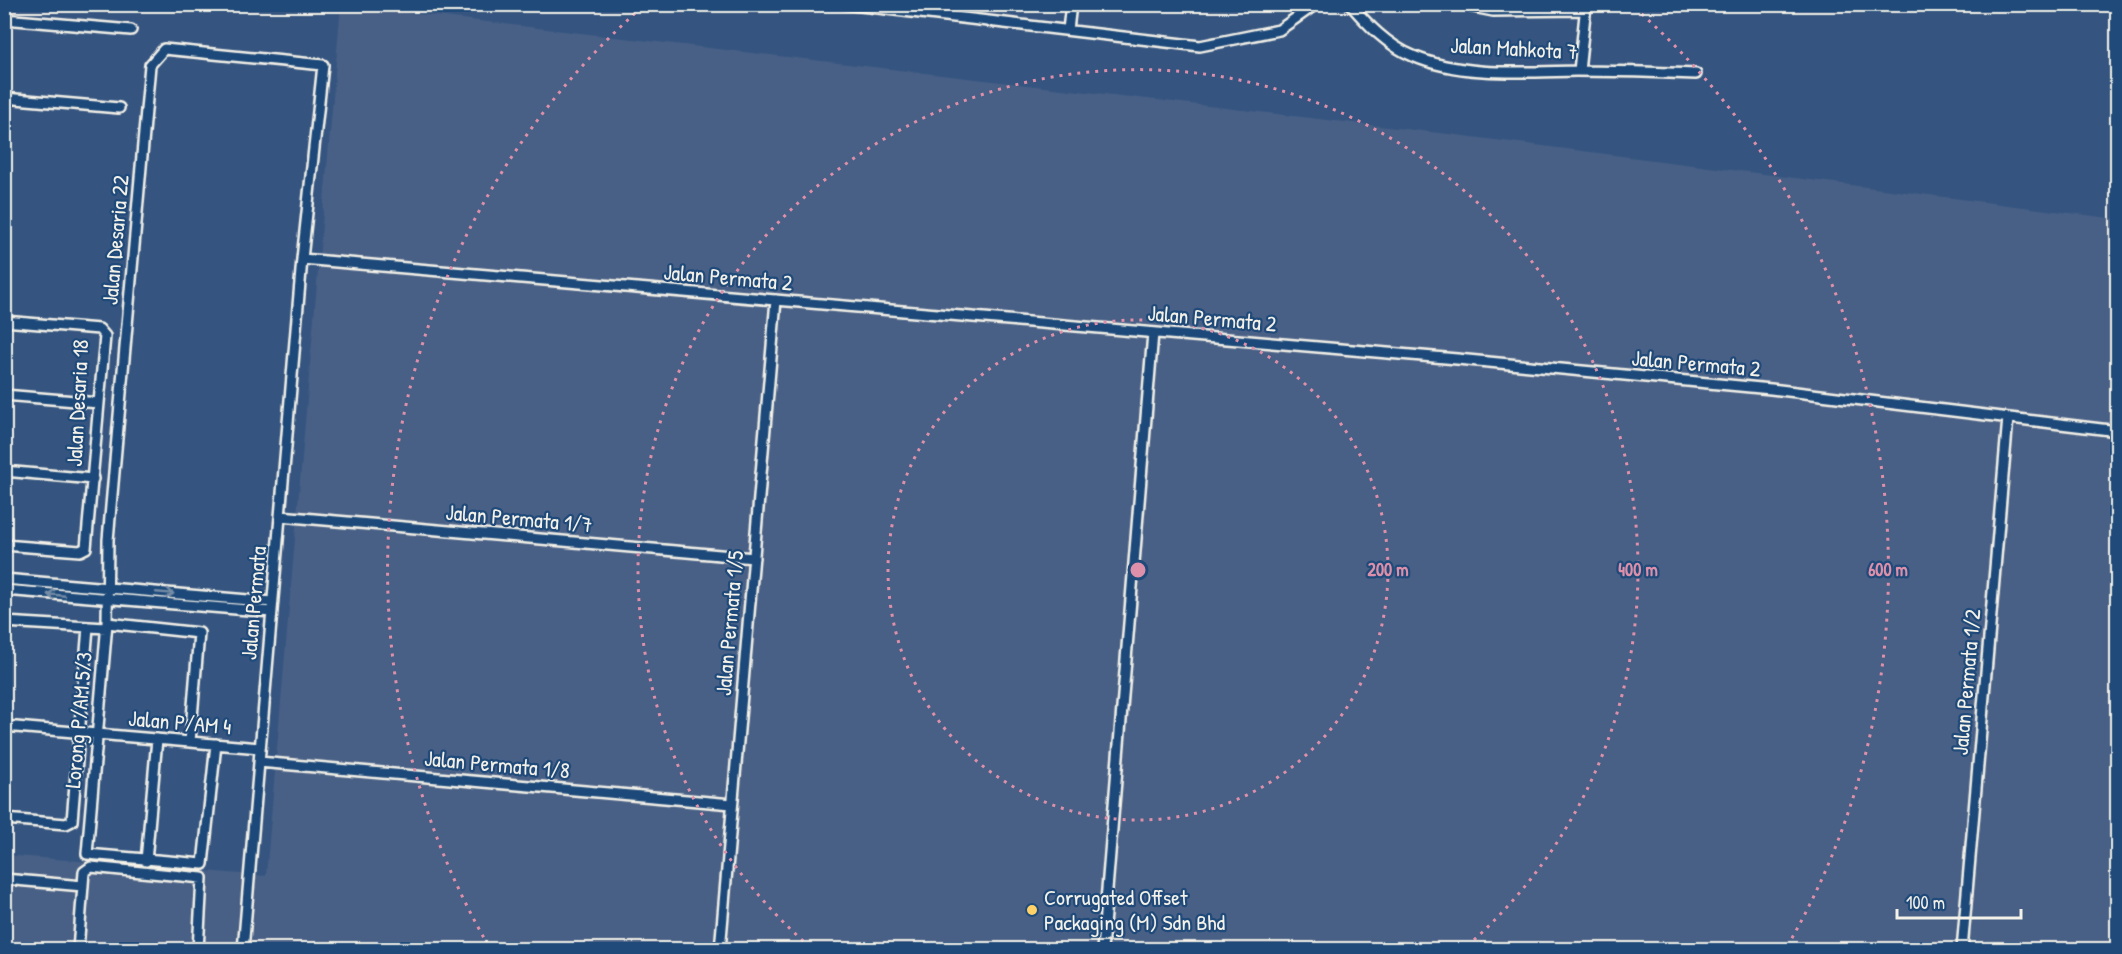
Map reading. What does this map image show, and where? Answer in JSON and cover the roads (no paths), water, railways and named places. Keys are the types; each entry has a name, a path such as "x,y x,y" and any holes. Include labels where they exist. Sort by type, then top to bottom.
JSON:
{"street":[{"path":"844,4 1200,46 1279,30 1316,4"},
{"path":"1068,30 1071,4"},
{"name":"Jalan Mahkota 7","path":"1350,4 1369,27 1394,45 1414,56 1437,63 1494,71 1695,74"},
{"path":"1458,4 1493,11 1586,7 1579,71"},
{"path":"4,19 131,30"},
{"name":"Jalan Desaria 22","path":"107,599 108,540 150,65 164,49 323,65"},
{"name":"Jalan Permata","path":"243,950 302,259 323,65"},
{"path":"4,98 119,108"},
{"name":"Jalan Permata 2","path":"302,259 1771,389 2118,431"},
{"name":"Jalan Permata 1/5","path":"720,950 776,300"},
{"name":"Jalan Desaria 18","path":"4,321 103,332 86,548 80,551 4,545"},
{"path":"1102,950 1153,333"},
{"path":"4,396 99,403"},
{"name":"Jalan Permata 1/2","path":"1962,950 2008,418"},
{"path":"4,471 93,479"},
{"name":"Jalan Permata 1/7","path":"280,516 754,558"},
{"path":"4,579 272,607"},
{"path":"4,590 107,599 272,607"},
{"name":"Lorong P/AM 5/3","path":"107,599 107,626 86,852 92,856 146,861"},
{"path":"4,622 194,631 200,636 190,742"},
{"path":"4,819 71,823 88,627"},
{"name":"Jalan P/AM 4","path":"4,726 260,748"},
{"path":"157,739 146,861 201,866 206,857 216,744"},
{"name":"Jalan Permata 1/8","path":"259,762 732,804"},
{"path":"78,950 85,870 91,867 200,876 204,882 198,950"},
{"path":"4,879 83,886"}],"place":[{"name":"Corrugated Offset Packaging (M) Sdn Bhd","path":"1032,910"}]}
